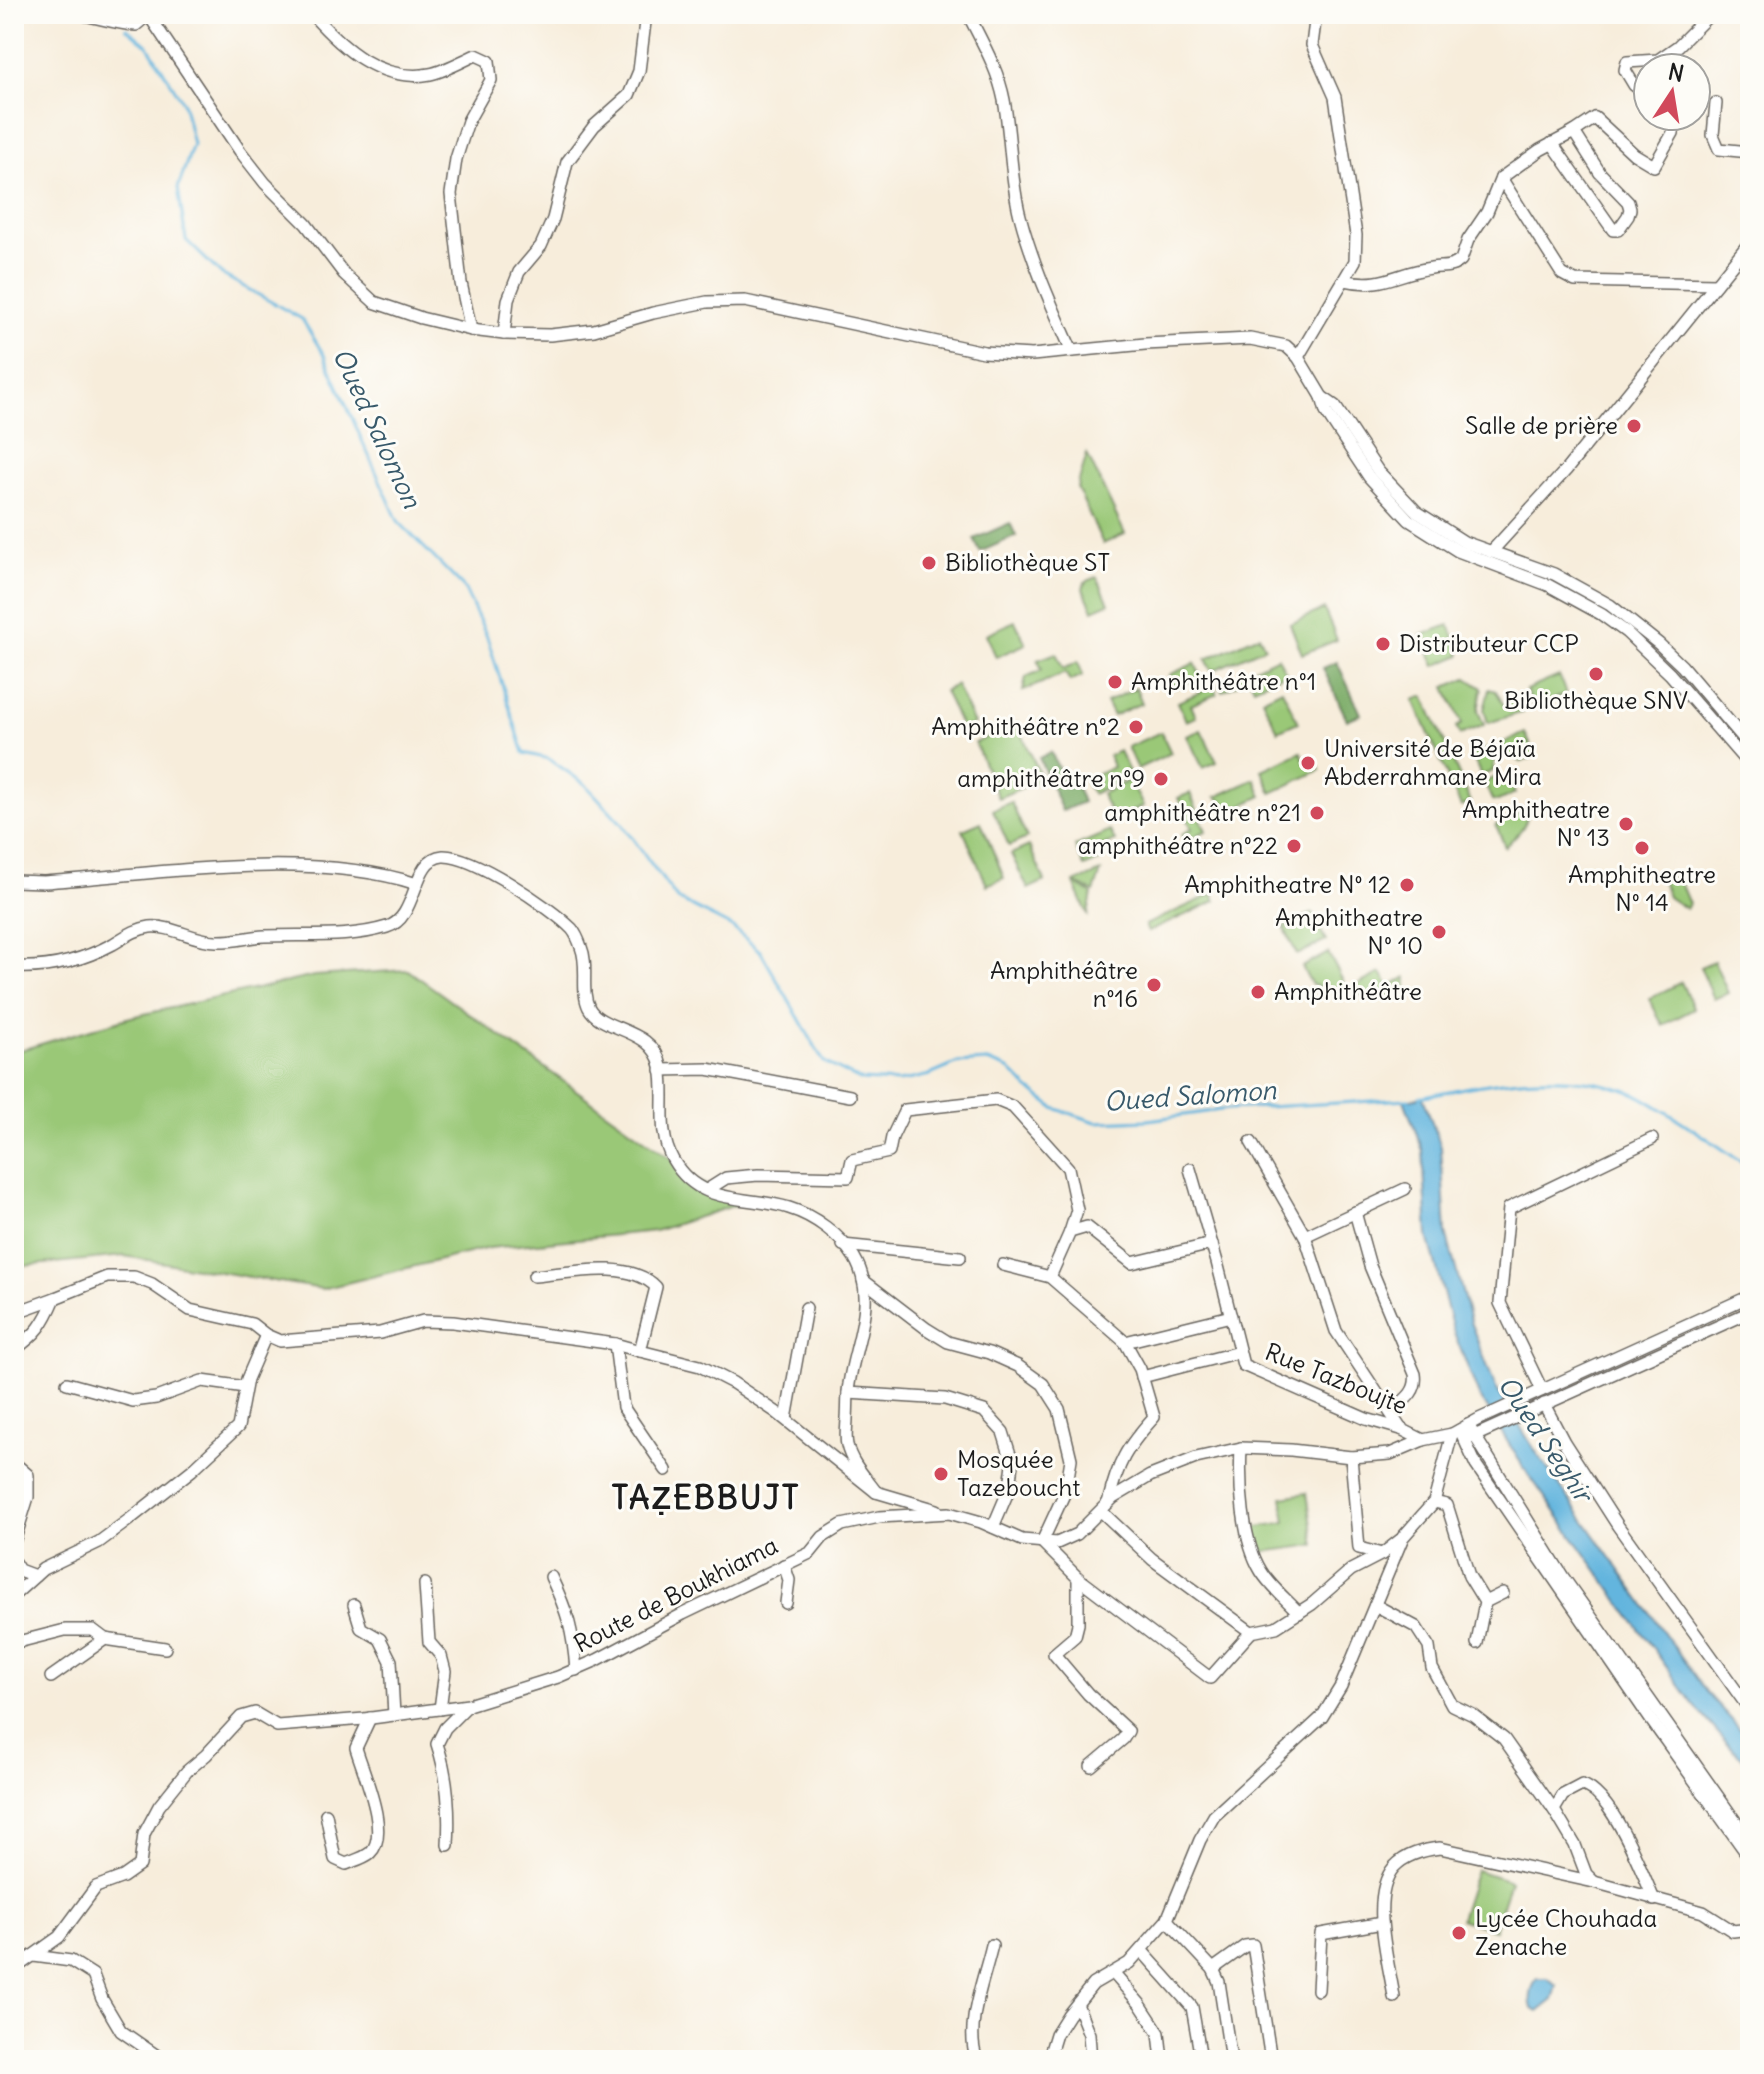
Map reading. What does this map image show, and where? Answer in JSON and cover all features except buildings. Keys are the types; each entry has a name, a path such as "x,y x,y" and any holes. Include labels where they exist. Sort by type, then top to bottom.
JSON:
{"street":[{"path":"78,14 136,25 148,14 240,151 265,183 306,224 344,274 374,302 421,318 471,330 550,335 594,330 707,302 745,301 984,352 1032,355 1071,349 1250,339 1286,346 1298,357 1322,397 1326,412 1369,477 1409,520 1458,551 1551,580 1601,614 1649,652 1750,766"},
{"path":"312,14 348,51 384,71 413,76 433,74 476,55 489,61 491,80 468,121 456,159 451,194 461,283 471,330"},
{"path":"504,334 508,300 519,272 541,246 553,219 567,162 594,126 629,95 639,71 646,14"},
{"path":"968,14 994,64 1004,99 1009,162 1020,216 1038,273 1071,349"},
{"path":"1298,357 1355,261 1356,235 1335,97 1312,45 1316,14"},
{"path":"1669,52 1678,46 1696,20 1710,14"},
{"path":"1632,62 1627,62 1625,70 1632,82"},
{"path":"1716,103 1713,135 1719,149 1750,152"},
{"path":"1344,280 1361,284 1382,283 1433,267 1449,268 1457,264 1474,229 1487,212 1501,178 1595,118 1634,154 1654,166 1673,132"},
{"path":"1552,143 1613,230 1618,230 1628,216 1628,202 1600,173 1574,132"},
{"path":"1501,178 1562,274 1575,281 1716,284"},
{"path":"1491,552 1566,470 1750,242"},
{"path":"1322,397 1335,406 1378,471 1417,512 1464,542 1610,605 1659,644 1750,746"},
{"path":"14,967 67,964 135,930 154,926 192,938 217,941 260,936 368,933 394,925 408,908 423,867 437,856 459,856 491,871 574,931 583,950 589,1008 604,1022 632,1031 653,1050 661,1064 666,1144 672,1159 685,1176 707,1190 736,1201 787,1207 804,1214 831,1231 854,1257 863,1280 867,1306 848,1393 847,1445 855,1464 876,1492"},
{"path":"14,881 44,882 249,866 387,874 417,884"},
{"path":"661,1070 707,1069 850,1096"},
{"path":"707,1190 726,1178 758,1175 848,1177 852,1160 889,1152 892,1137 905,1110 996,1100 1013,1107 1068,1168 1077,1210 1087,1227 1132,1263 1212,1244"},
{"path":"1542,1390 1500,1303 1509,1208 1652,1139"},
{"path":"1251,1142 1305,1236 1336,1331 1401,1429"},
{"name":"Rue Tazboujte","path":"1190,1169 1243,1365 1366,1419 1401,1429 1423,1440"},
{"path":"1305,1236 1405,1189"},
{"path":"1050,1277 1077,1210"},
{"path":"1355,1212 1370,1266 1415,1374 1416,1382 1411,1394 1390,1412"},
{"path":"1070,1232 1087,1227"},
{"path":"843,1245 960,1257"},
{"path":"1003,1265 1050,1277 1125,1342 1142,1377 1154,1417 1132,1442 1117,1467 1104,1507"},
{"path":"534,1276 610,1269 648,1279 656,1287 640,1351"},
{"path":"14,1313 107,1277 134,1277 152,1284 190,1310 252,1324 280,1341 380,1333 423,1321 453,1322 615,1344 700,1366 733,1383 786,1419 876,1492 949,1513"},
{"path":"863,1280 948,1342 989,1353 1018,1366 1043,1384 1059,1409 1071,1459 1066,1490 1042,1542"},
{"path":"1042,1542 1078,1578 1210,1678 1251,1632 1276,1627 1299,1613 1351,1570 1382,1554 1403,1537 1434,1502 1468,1431 1530,1395 1750,1296"},
{"path":"14,1350 35,1335 46,1320 55,1298"},
{"path":"786,1419 806,1308"},
{"path":"1042,1542 1057,1543 1077,1534 1104,1507 1150,1476 1196,1458 1241,1448 1351,1457 1390,1454 1423,1440 1468,1431 1541,1406 1750,1312"},
{"path":"1125,1342 1231,1316"},
{"path":"14,1595 43,1569 99,1542 192,1470 238,1427 245,1387 266,1335"},
{"path":"615,1344 623,1407 666,1470"},
{"path":"1142,1377 1239,1352"},
{"path":"67,1383 133,1401 156,1398 202,1381 245,1387"},
{"path":"848,1393 945,1399 984,1411 1003,1432 1013,1464 1010,1487 993,1527"},
{"path":"1541,1406 1618,1526 1750,1710"},
{"path":"1468,1431 1563,1577 1750,1842"},
{"path":"1468,1431 1476,1465 1642,1708 1750,1858"},
{"path":"1241,1448 1239,1477 1252,1553 1262,1574 1299,1613"},
{"path":"1351,1457 1359,1548 1382,1554"},
{"path":"14,1466 28,1475 28,1497 14,1542"},
{"path":"1434,1502 1447,1505 1469,1576 1485,1602 1477,1643"},
{"path":"14,1505 23,1518"},
{"path":"1104,1507 1152,1559 1251,1632"},
{"name":"Route de Boukhiama","path":"14,1969 59,1937 96,1887 123,1877 140,1865 144,1834 159,1806 187,1771 241,1717 255,1713 277,1726 468,1705 576,1670 810,1553 823,1537 842,1525 879,1517 949,1513 1022,1540 1042,1542"},
{"path":"1048,2060 1056,2034 1093,1984 1129,1963 1167,1920 1200,1840 1214,1816 1322,1717 1341,1686 1403,1537"},
{"path":"14,1562 19,1570 35,1576"},
{"path":"784,1565 789,1580 786,1603"},
{"path":"551,1577 574,1633 576,1670"},
{"path":"1078,1578 1075,1636 1054,1654 1088,1694 1128,1731 1091,1766"},
{"path":"425,1584 429,1642 441,1656 445,1671 440,1709"},
{"path":"1485,1602 1503,1593"},
{"path":"354,1605 361,1628 380,1639 391,1661 394,1715"},
{"path":"1375,1605 1416,1627 1429,1647 1432,1668 1452,1705 1473,1715 1504,1739 1554,1810 1575,1845 1586,1874 1594,1882"},
{"path":"14,1643 65,1630 93,1630 105,1639 165,1648"},
{"path":"51,1677 105,1639"},
{"path":"448,1845 450,1813 437,1744 445,1728 468,1705"},
{"path":"326,1814 335,1859 346,1864 369,1854 378,1841 379,1826 356,1748 370,1718"},
{"path":"1554,1810 1558,1800 1570,1791 1582,1785 1591,1789 1625,1832 1654,1900"},
{"path":"1394,1997 1382,1923 1382,1897 1388,1875 1395,1865 1423,1850 1440,1848 1594,1882 1703,1912 1733,1931 1750,1929"},
{"path":"1167,1920 1213,1969 1219,1982 1231,2060"},
{"path":"1318,1990 1321,1934 1382,1923"},
{"path":"977,2060 971,2031 992,1945"},
{"path":"1213,1969 1245,1946 1253,1945 1271,2060"},
{"path":"1142,1951 1192,2007 1200,2053"},
{"path":"34,1956 71,1961 93,1975 102,1999 121,2031 163,2060"},
{"path":"1113,1973 1140,2004 1159,2033 1162,2060"},
{"path":"1077,2004 1089,2034 1091,2060"}],"green space":[{"path":"1087,454 1125,534 1103,544 1077,488"},
{"path":"1010,523 1016,536 980,552 974,539"},
{"path":"1097,577 1109,603 1093,610 1083,589 1085,582"},
{"path":"1324,609 1337,640 1302,654 1290,624"},
{"path":"1015,621 1026,644 996,657 986,634"},
{"path":"1449,625 1461,655 1435,666 1422,635"},
{"path":"1259,635 1265,647 1212,671 1206,659"},
{"path":"1056,653 1063,669 1078,662 1083,675 1070,681 1065,673 1023,691 1026,677 1042,670 1038,660"},
{"path":"1278,657 1286,673 1254,687 1250,678 1222,691 1219,685"},
{"path":"1337,662 1361,714 1347,720 1323,668"},
{"path":"1195,663 1201,677 1175,688 1169,675"},
{"path":"1559,676 1566,694 1533,707 1526,690"},
{"path":"1467,678 1482,688 1478,711 1484,725 1460,735 1456,727 1462,724 1446,687"},
{"path":"956,685 974,724 962,729 944,691"},
{"path":"1214,686 1217,694 1191,705 1196,717 1186,721 1178,702"},
{"path":"1136,688 1142,703 1113,716 1106,702"},
{"path":"1282,689 1298,722 1278,731 1262,699"},
{"path":"1489,689 1496,691 1504,706 1518,699 1523,712 1488,723 1484,710"},
{"path":"1424,696 1471,802 1461,807 1414,700"},
{"path":"1017,723 1042,779 998,798 975,743"},
{"path":"1201,730 1217,762 1203,768 1187,736"},
{"path":"1161,732 1171,753 1137,769 1127,747"},
{"path":"1525,733 1536,756 1521,762 1514,756 1507,756 1501,744"},
{"path":"1495,746 1500,757 1494,763 1493,771 1481,776 1472,755"},
{"path":"1119,751 1131,776 1092,794 1085,780 1113,767 1109,756"},
{"path":"1051,752 1067,788 1076,785 1083,802 1062,811 1039,758"},
{"path":"1301,752 1307,766 1316,762 1320,770 1272,793 1262,770"},
{"path":"1496,777 1511,783 1515,793 1498,801 1492,800 1484,782"},
{"path":"1255,779 1262,796 1234,809 1216,797"},
{"path":"1130,780 1143,806 1114,820 1101,794"},
{"path":"1190,793 1206,831 1185,840 1182,834 1192,829 1178,798"},
{"path":"1011,802 1027,838 1009,846 993,810"},
{"path":"1526,810 1524,825 1505,847 1496,825"},
{"path":"981,822 1004,878 987,885 963,830"},
{"path":"1110,831 1115,841 1095,850 1099,861 1084,867 1075,846"},
{"path":"1029,846 1045,881 1028,889 1011,854"},
{"path":"1101,872 1094,892 1076,884 1092,894 1088,915 1074,883"},
{"path":"1661,878 1678,878 1689,904 1686,909 1668,897"},
{"path":"1213,894 1216,901 1148,932 1145,925"},
{"path":"1312,913 1326,941 1297,955 1284,927"},
{"path":"1328,953 1349,992 1312,985 1302,967"},
{"path":"1714,961 1728,993 1714,999 1700,967"},
{"path":"408,970 672,1159 685,1176 745,1202 655,1231 489,1248 322,1289 124,1256 14,1267 14,1052 131,1017 314,976"},
{"path":"1381,973 1389,986 1407,977 1406,997 1359,995 1355,986"},
{"path":"1681,982 1694,1009 1663,1025 1649,999"},
{"path":"1307,1493 1315,1545 1256,1553 1252,1528 1286,1522 1282,1497"},
{"path":"1476,1870 1510,1881 1494,1930 1460,1919"}],"water":[{"path":"1423,1097 1441,1147 1446,1233 1471,1324 1496,1388 1540,1458 1707,1693 1750,1740 1750,1764 1731,1748 1693,1704 1524,1468 1479,1396 1453,1330 1428,1236 1423,1151 1404,1100"},
{"path":"1538,1979 1547,1979 1557,1986 1553,2000 1538,2012 1532,2008 1531,2001 1532,1989"}],"waterway":[{"name":"Oued Salomon","path":"126,28 148,46 183,102 193,144 178,188 186,240 221,274 302,319 324,355 398,521 464,588 487,637 524,753 549,759 585,784 622,824 677,899 732,927 761,952 824,1062 860,1080 899,1082 930,1075 958,1063 987,1061 1009,1069 1054,1108 1096,1122 1148,1120 1228,1109 1409,1099"},
{"name":"Oued Salomon","path":"1420,1097 1473,1086 1526,1080 1578,1080 1605,1084 1643,1098 1750,1168"}],"place":[{"name":"Salle de prière","path":"1634,426"},
{"name":"Bibliothèque ST","path":"929,563"},
{"name":"Distributeur CCP","path":"1383,644"},
{"name":"Bibliothèque SNV","path":"1596,674"},
{"name":"Amphithéâtre n°1","path":"1115,682"},
{"name":"Amphithéâtre n°2","path":"1136,727"},
{"name":"Université de Béjaïa Abderrahmane Mira","path":"1308,763"},
{"name":"amphithéâtre n°9","path":"1161,779"},
{"name":"amphithéâtre n°21","path":"1317,813"},
{"name":"Amphitheatre N° 13","path":"1626,824"},
{"name":"amphithéâtre n°22","path":"1294,846"},
{"name":"Amphitheatre N° 14","path":"1642,848"},
{"name":"Amphitheatre N° 12","path":"1407,885"},
{"name":"Amphitheatre N° 10","path":"1439,932"},
{"name":"Amphithéâtre n°16","path":"1154,985"},
{"name":"Amphithéâtre","path":"1258,992"},
{"name":"Mosquée Tazeboucht","path":"941,1474"},
{"name":"Lycée Chouhada Zenache","path":"1459,1933"}],"district":[{"name":"TAẒEBBUJT","path":"706,1498"}],"water label":[{"name":"Oued Seghir","path":"1545,1439"}]}
